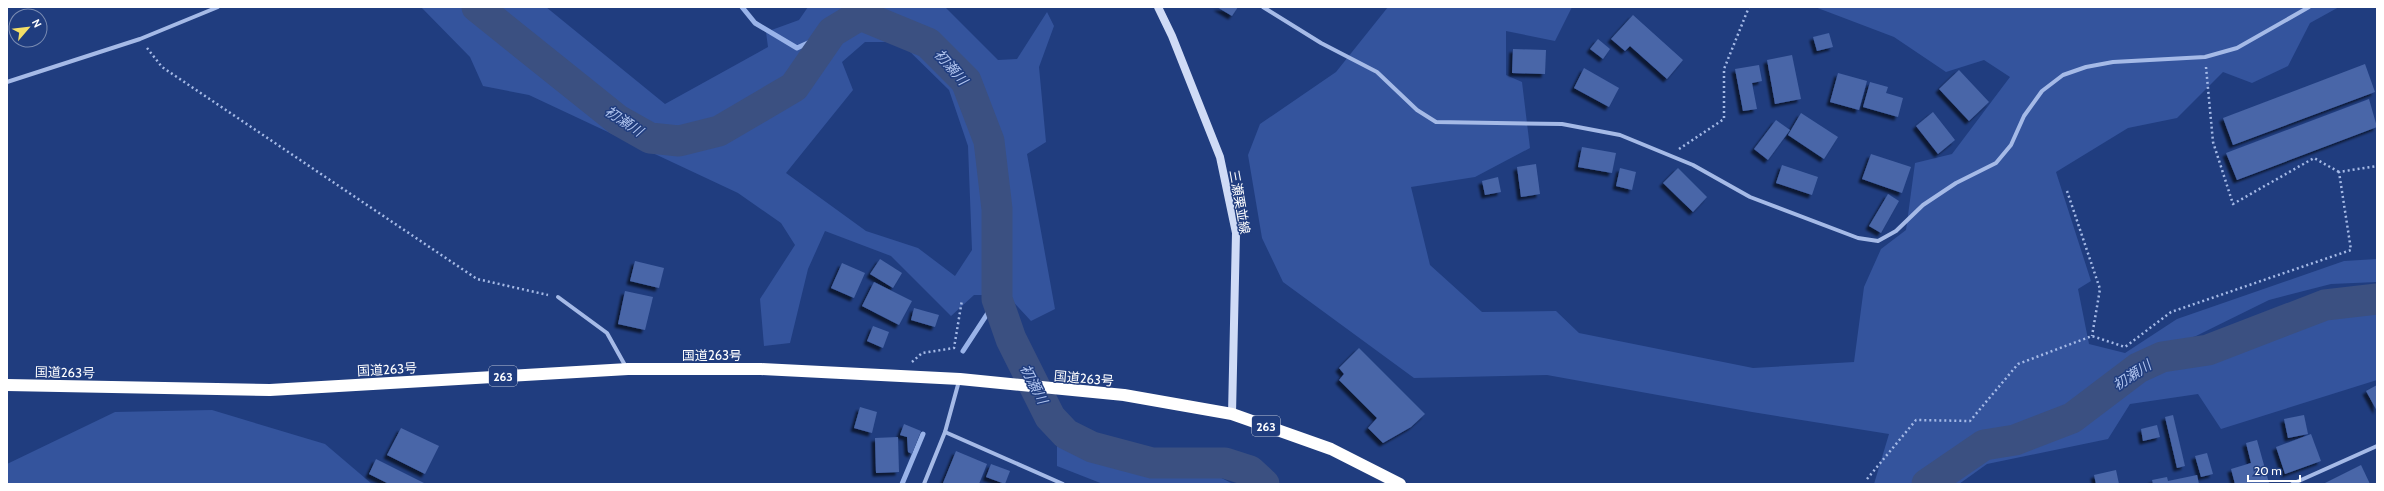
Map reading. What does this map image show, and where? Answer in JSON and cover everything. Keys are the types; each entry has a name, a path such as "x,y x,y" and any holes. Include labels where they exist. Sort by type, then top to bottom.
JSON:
{"highway":[{"name":"国道263号","path":"7,385 270,390 628,369 761,369 960,379 1124,396 1232,414 1331,449 1400,484"}],"main road":[{"name":"三瀬栗並線","path":"1158,7 1172,36 1220,157 1236,233 1232,414"}],"street":[{"path":"7,82 140,39 218,7"},
{"path":"1263,7 1321,44 1377,72 1417,110 1436,122 1562,124 1620,135 1693,164 1750,196 1858,238 1878,241 1896,231 1923,205 1956,183 1996,163 2011,145 2024,116 2042,91 2063,75 2086,67 2113,62 2205,57 2237,48 2310,7"},
{"path":"558,297 607,333 628,369"},
{"path":"924,484 945,432 960,379"},
{"path":"945,432 1063,484"},
{"path":"2292,484 2377,446"}],"path":[{"path":"1671,155 1724,119 1724,70 1749,7"},
{"path":"140,39 162,67 477,279 558,297"},
{"path":"2205,57 2213,142 2233,204 2314,158 2339,172 2377,166"},
{"path":"1867,479 1916,420 1970,421 2018,364 2092,336 2125,347 2171,312 2351,250 2339,172"},
{"path":"2067,190 2100,289 2092,336"},
{"path":"896,376 922,353 954,348 962,300"}],"shaded area":[{"path":"421,7 546,7 665,104 768,47 766,32 799,20 808,7 945,7 998,60 1017,59 1047,12 1054,26 1039,67 1046,142 1027,154 1055,309 1031,321 1007,295 974,295 951,316 891,256 825,231 808,269 790,343 764,346 760,299 795,245 781,223 738,193 529,95 483,86 470,57","holes":["865,42 900,42 949,90 968,146 972,250 955,276 918,248 866,231 786,173 853,90 842,62"]},
{"path":"1388,7 1572,7 1555,41 1506,31 1506,75 1522,82 1530,148 1475,177 1411,187 1430,265 1482,312 1556,311 1579,333 1753,368 1854,362 1864,287 1881,249 1906,230 1915,163 1952,154 2010,77 1984,60 1946,72 1894,37 1815,7 2339,7 2310,23 2288,66 2252,83 2223,72 2177,118 2128,128 2056,172 2091,281 2078,289 2089,344 2125,353 2177,319 2344,261 2377,259 2377,282 2331,284 2269,300 2196,336 2143,355 2193,360 2324,314 2377,312 2377,380 2221,429 2198,394 2130,404 2108,439 1987,464 1959,484 1874,484 1889,434 1752,412 1547,375 1414,378 1283,282 1262,238 1248,155 1260,124 1336,72"},
{"path":"212,410 325,444 372,484 7,484 7,464 115,412"},
{"path":"1057,446 1147,474 1212,473 1233,484 1103,484 1057,466"}],"building":[{"path":"1217,7 1238,7 1232,16"},
{"path":"1633,15 1683,60 1667,79 1630,46 1625,51 1611,39"},
{"path":"1829,33 1833,47 1817,51 1813,37"},
{"path":"1598,39 1610,49 1603,59 1590,49"},
{"path":"1513,49 1546,50 1545,74 1512,73"},
{"path":"1792,55 1801,99 1775,104 1767,60"},
{"path":"2365,64 2375,92 2233,145 2223,118"},
{"path":"1759,65 1762,81 1752,83 1757,109 1743,111 1735,69"},
{"path":"1584,68 1619,88 1609,107 1574,88"},
{"path":"1959,70 1989,102 1969,121 1939,89"},
{"path":"1838,73 1867,81 1859,110 1830,102"},
{"path":"1870,82 1888,87 1886,93 1903,98 1898,117 1863,107"},
{"path":"2369,99 2377,127 2237,180 2226,153"},
{"path":"1933,112 1955,140 1938,154 1916,126"},
{"path":"1801,113 1838,137 1824,159 1788,135"},
{"path":"1776,120 1790,130 1768,160 1754,149"},
{"path":"1582,147 1616,153 1612,173 1578,167"},
{"path":"1871,154 1911,167 1902,193 1862,179"},
{"path":"1536,164 1540,194 1521,197 1517,167"},
{"path":"1782,165 1818,177 1812,195 1776,183"},
{"path":"1620,168 1636,172 1632,190 1616,186"},
{"path":"1678,168 1707,197 1693,212 1663,183"},
{"path":"1498,177 1501,192 1485,195 1482,181"},
{"path":"1888,194 1899,201 1881,233 1869,226"},
{"path":"880,259 902,273 893,288 870,274"},
{"path":"635,261 664,268 659,288 630,281"},
{"path":"842,263 865,273 854,298 831,288"},
{"path":"874,282 912,301 899,325 862,306"},
{"path":"625,291 653,297 645,330 618,324"},
{"path":"914,308 939,315 935,327 911,320"},
{"path":"873,326 889,332 883,348 867,341"},
{"path":"1359,348 1425,414 1411,427 1383,443 1368,428 1377,418 1339,380 1344,374 1339,368"},
{"path":"2377,385 2377,411 2366,391"},
{"path":"860,407 877,412 872,433 854,428"},
{"path":"2173,415 2185,466 2177,468 2165,417"},
{"path":"2304,415 2308,434 2288,438 2284,419"},
{"path":"904,424 921,431 912,454 908,452 907,437 900,435"},
{"path":"2157,425 2160,437 2143,441 2141,429"},
{"path":"401,428 439,446 425,474 387,455"},
{"path":"2311,434 2321,461 2285,474 2276,447"},
{"path":"898,437 899,472 876,473 875,438"},
{"path":"2257,440 2269,483 2235,484 2231,469 2251,463 2246,443"},
{"path":"956,451 987,464 979,484 943,483"},
{"path":"2207,453 2213,474 2201,477 2195,456"},
{"path":"376,459 426,484 389,484 369,474"},
{"path":"991,464 1010,471 1005,484 986,477"},
{"path":"2361,465 2370,484 2323,484"},
{"path":"2116,470 2119,484 2096,484 2094,475"},
{"path":"2197,475 2199,484 2153,484 2152,480 2167,477 2168,481"}],"waterway":[{"name":"初瀬川","path":"477,7 618,120 650,138 679,141 719,131 794,87 832,32 860,15 928,43 966,81 989,141 997,209 997,299 1011,339 1050,417 1066,434 1092,447 1152,463 1225,463 1250,471 1264,484"},
{"path":"742,7 755,23 797,48 832,32"},
{"path":"963,351 997,299"},
{"name":"初瀬川","path":"1927,484 1984,445 2015,440 2072,418 2138,368 2162,357 2208,350 2325,305 2377,299"},
{"path":"902,484 923,434"}]}
